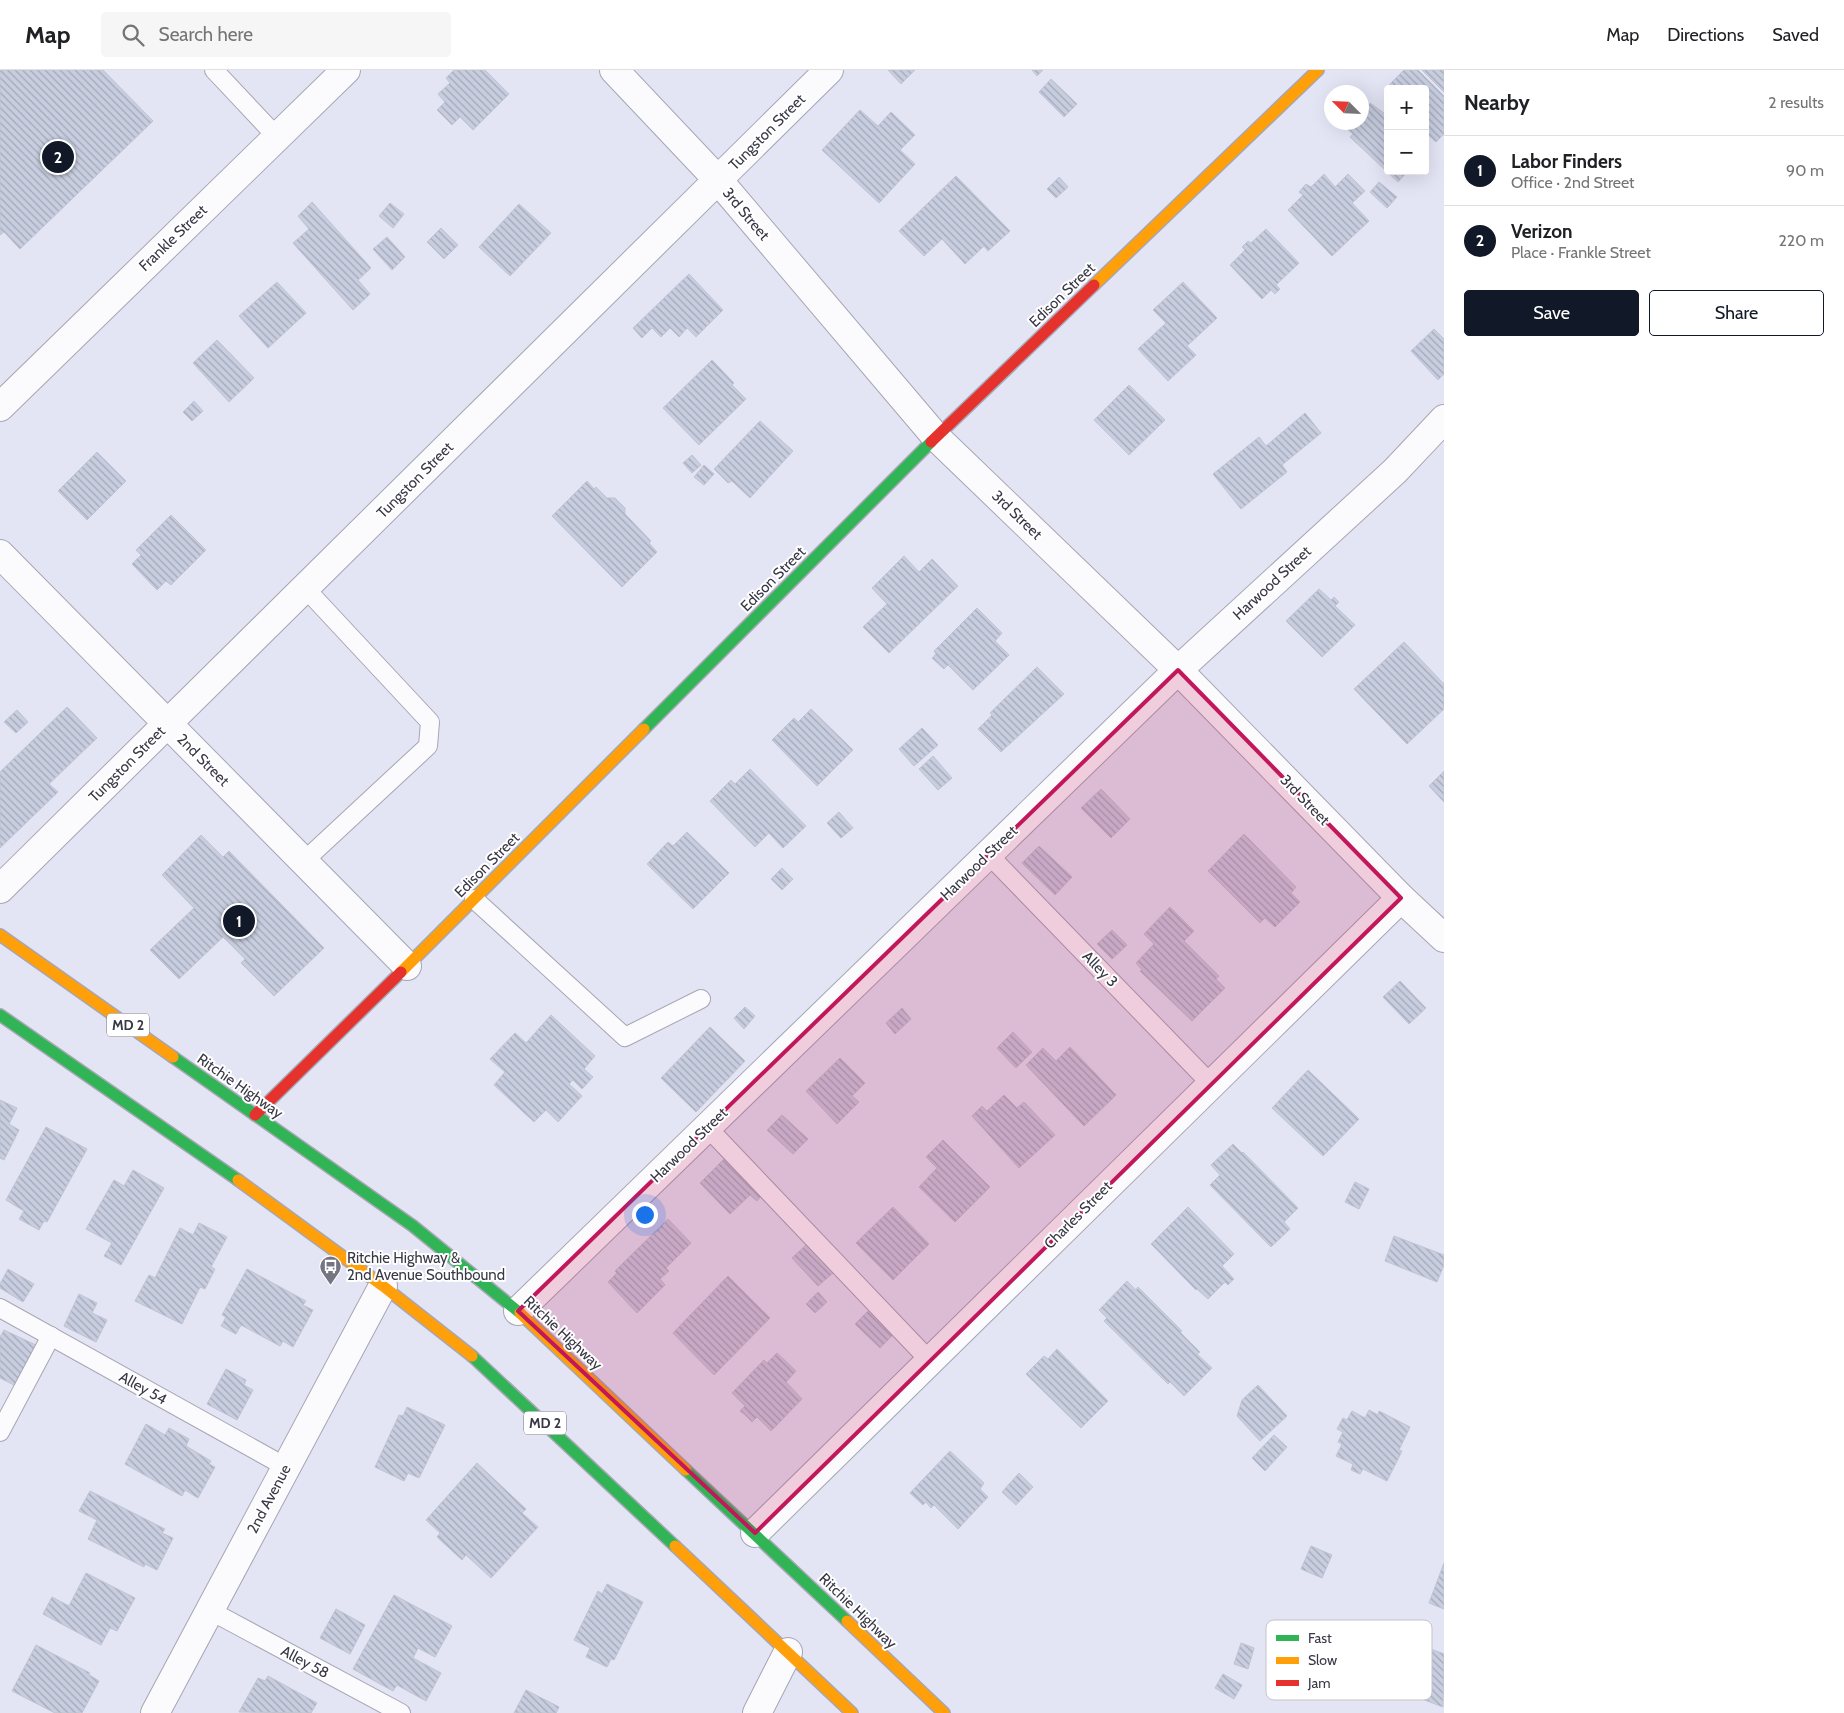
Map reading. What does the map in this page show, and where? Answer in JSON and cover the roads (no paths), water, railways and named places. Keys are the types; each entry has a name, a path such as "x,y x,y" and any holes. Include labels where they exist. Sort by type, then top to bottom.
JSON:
{"main road":[{"name":"Edison Street","path":"255,1114 407,966 936,437 1318,70"},
{"name":"Ritchie Highway","path":"0,935 413,1226 518,1311 944,1713"},
{"name":"MD 2","path":"0,1015 213,1162 383,1286 478,1361 852,1713"}],"street":[{"name":"Frankle Street","path":"0,407 346,70"},
{"name":"3rd Street","path":"614,70 718,180 936,437 1178,670 1401,898 1444,938"},
{"name":"Tungston Street","path":"0,889 829,70"},
{"name":"Harwood Street","path":"518,1311 1178,670 1395,471 1444,419"},
{"name":"2nd Street","path":"0,554 407,966"},
{"name":"Charles Street","path":"755,1533 1401,898"},
{"name":"2nd Avenue","path":"155,1713 383,1286"},
{"path":"757,1713 788,1652"}],"lane":[{"path":"214,70 277,138"},
{"path":"304,862 428,746 430,722 305,588"},
{"name":"Alley 3","path":"988,854 1211,1084"},
{"path":"474,899 625,1038 702,999"},
{"path":"707,1127 930,1361"},
{"name":"Alley 54","path":"0,1308 286,1467"},
{"path":"0,1432 51,1336"},
{"name":"Alley 58","path":"209,1610 401,1713"}],"place":[{"name":"Verizon","path":"58,157"},
{"name":"Labor Finders","path":"239,921"},
{"name":"Ritchie Highway & 2nd Avenue Southbound","path":"331,1286"}]}
